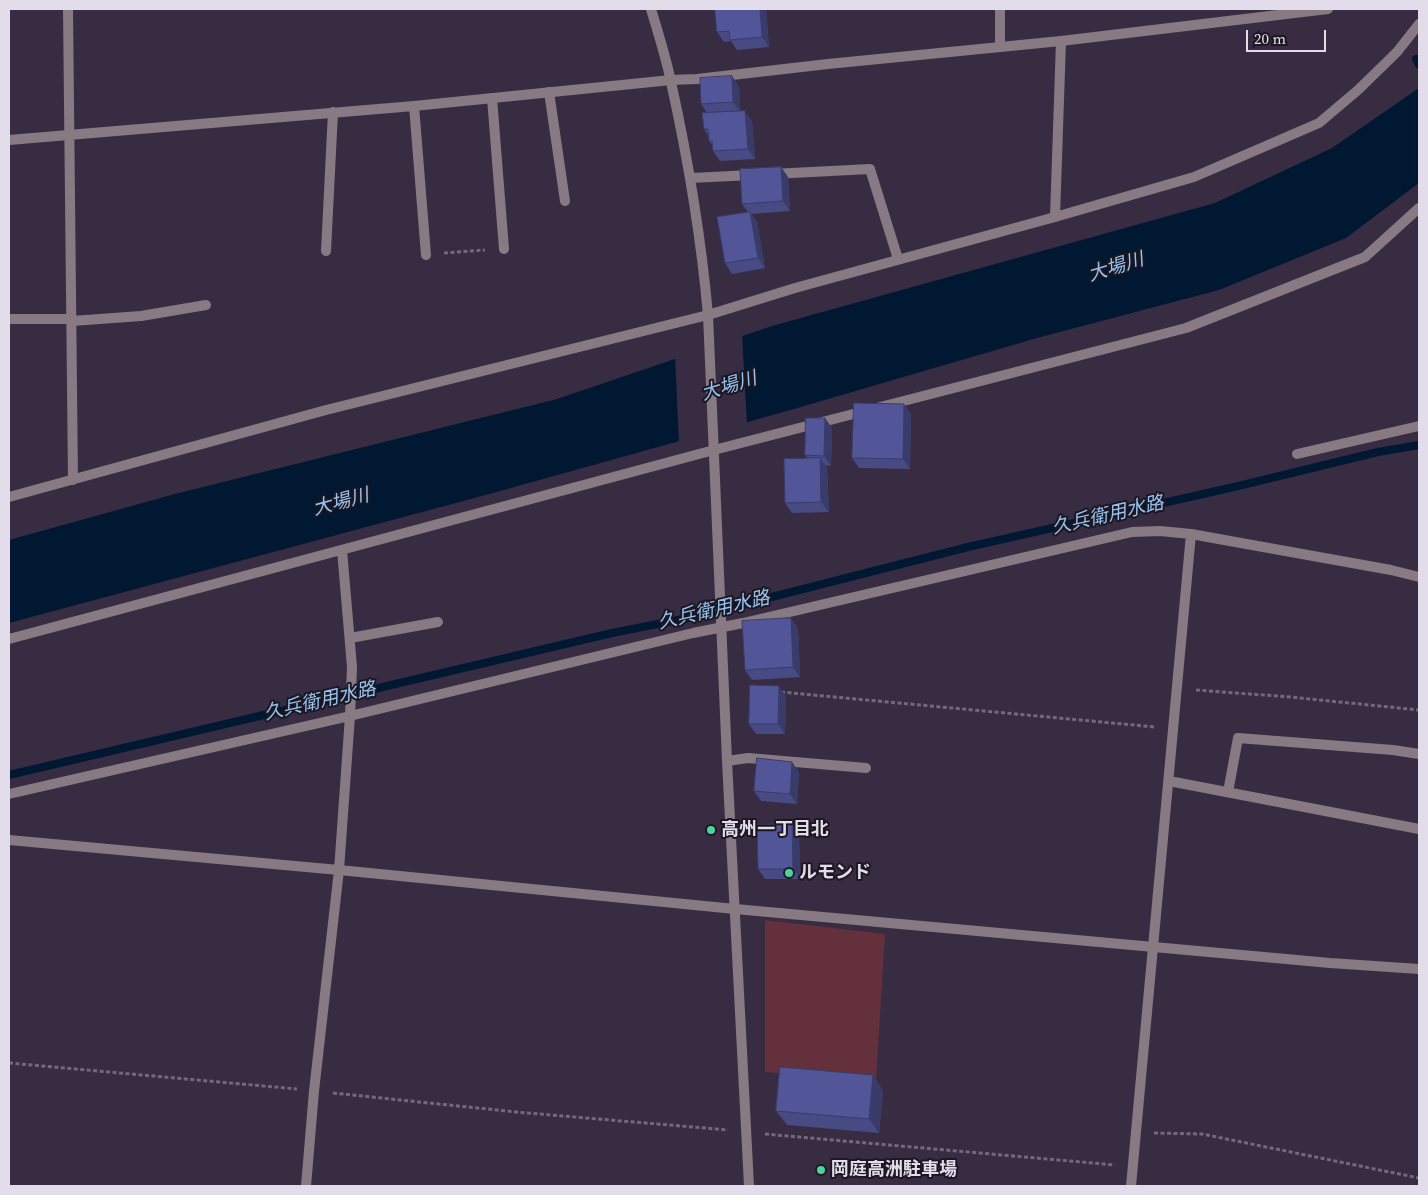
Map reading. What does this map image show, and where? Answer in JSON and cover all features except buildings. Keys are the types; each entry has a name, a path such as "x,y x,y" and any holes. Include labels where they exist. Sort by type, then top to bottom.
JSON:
{"street":[{"path":"68,9 73,480"},
{"path":"651,9 671,80 691,178 704,264 709,329 727,761 749,1186"},
{"path":"1000,9 1000,48"},
{"path":"9,140 414,106 697,79 828,64 1000,48 1328,9"},
{"path":"9,497 326,410 708,315 898,259 1194,177 1319,122 1358,90 1397,52 1419,24"},
{"path":"1055,217 1062,41"},
{"path":"549,92 565,201"},
{"path":"492,98 504,249"},
{"path":"414,106 426,255"},
{"path":"326,251 333,112"},
{"path":"691,178 870,169 898,259"},
{"path":"9,639 714,450 1186,328 1365,257 1419,208"},
{"path":"9,319 72,320 141,316 206,305"},
{"path":"1296,454 1419,426"},
{"path":"9,794 350,716 693,633 722,628 1132,532 1160,531 1191,534 1391,570 1419,577"},
{"path":"1131,1186 1191,534"},
{"path":"306,1186 314,1091 339,870 350,716 352,667 342,550"},
{"path":"350,638 438,622"},
{"path":"1228,792 1238,738 1393,750 1419,754"},
{"path":"727,761 748,758 866,768"},
{"path":"1169,781 1419,830"},
{"path":"9,840 735,909 1330,963 1419,969"}],"path":[{"path":"426,255 504,249"},
{"path":"1177,689 1290,697 1419,710"},
{"path":"773,692 1174,729"},
{"path":"9,1063 516,1112 730,1130"},
{"path":"1150,1133 1202,1134 1419,1178"},
{"path":"765,1134 1133,1166"}],"shaded area":[{"path":"765,920 885,934 876,1081 765,1072"}],"water":[{"name":"大場川","path":"1419,88 1419,183 1346,238 1219,290 1037,338 787,411 493,493 9,623 9,540 175,494 557,399 772,326 1215,203 1332,148"}],"pier":[{"path":"742,334 747,425 679,444 675,356"}],"waterway":[{"path":"1416,59 1419,65"},
{"name":"久兵衛用水路","path":"9,775 612,633 693,617 968,547 1234,487 1378,452 1419,445"}],"place":[{"name":"高州一丁目北","path":"711,830"},
{"name":"ルモンド","path":"789,873"},
{"name":"岡庭高洲駐車場","path":"821,1170"}]}
